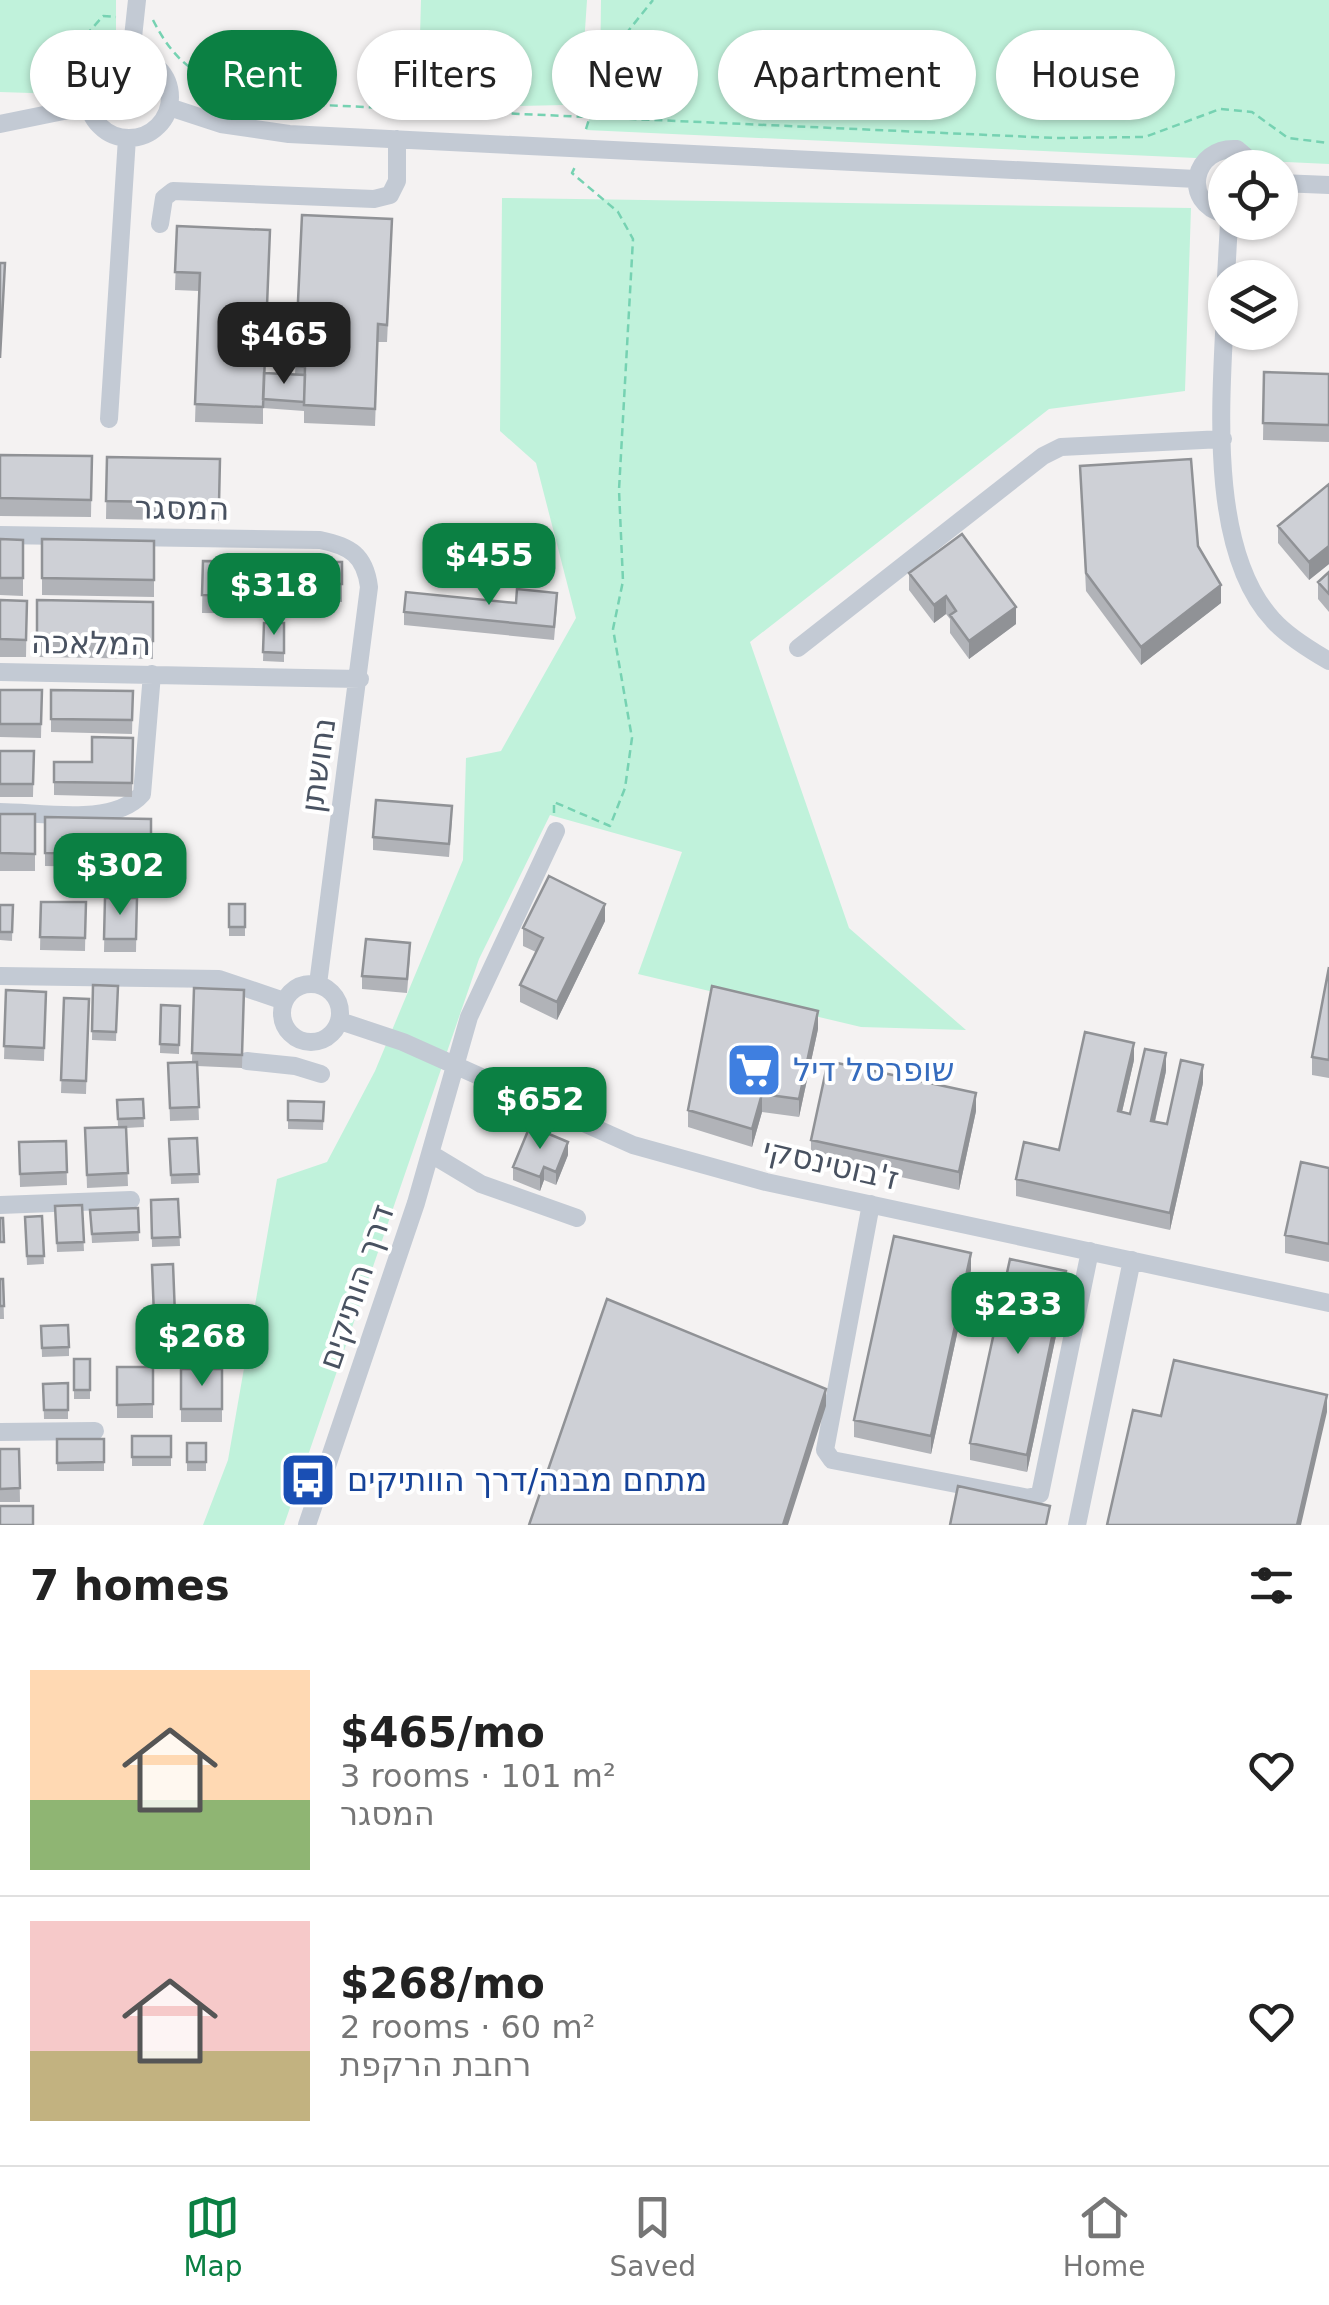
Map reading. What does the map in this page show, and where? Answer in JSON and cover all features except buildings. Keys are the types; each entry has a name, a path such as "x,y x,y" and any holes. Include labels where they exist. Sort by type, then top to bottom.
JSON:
{"street":[{"path":"97,120 104,130 127,138 157,128 170,107 167,85"},
{"path":"170,107 221,124 289,134 1196,179"},
{"path":"0,124 30,118"},
{"path":"108,419 127,138"},
{"path":"160,224 164,198 173,191 374,199 390,195 397,181 397,139"},
{"path":"1208,156 1196,179 1208,206"},
{"path":"1298,184 1329,185"},
{"path":"1224,350 1223,480 1242,569 1272,619 1329,661"},
{"path":"798,648 1042,456 1061,447 1223,439"},
{"name":"המסגר","path":"0,535 320,540 344,545 359,556"},
{"name":"נחושתן","path":"318,984 370,587 359,556"},
{"name":"המלאכה","path":"0,672 360,678"},
{"path":"0,812 114,812 132,806 142,794 152,674"},
{"name":"דרך הותיקים","path":"307,1525 431,1154 469,1017 556,831"},
{"path":"0,976 192,976 236,983 284,1001"},
{"path":"318,984 337,998 340,1020 330,1036 303,1041 287,1030 284,1001 294,988 318,984"},
{"name":"ז'בוטינסקי","path":"340,1020 632,1145 766,1182 1329,1303"},
{"path":"295,1066 303,1041"},
{"path":"247,1061 295,1066 321,1074"},
{"path":"431,1154 481,1184 577,1218"},
{"path":"0,1205 131,1200"},
{"path":"871,1204 825,1450 832,1460 1029,1498 1040,1494 1090,1252"},
{"path":"1076,1525 1132,1260"},
{"path":"0,1432 94,1431"}],"path":[{"path":"629,30 653,0"},
{"path":"91,30 104,16 136,9 153,20 162,38 198,77 278,103 552,115"},
{"path":"654,120 1055,138 1145,137 1220,109 1252,112 1288,138 1329,144"},
{"path":"556,831 554,802 610,826 625,788 632,738 612,629 623,581 619,490 633,239 618,212 572,173 584,147 587,120"}],"green space":[{"path":"0,0 116,0 116,30 30,30 30,93 0,92"},
{"path":"421,0 587,0 585,30 552,30 552,105 532,106 532,30 420,30"},
{"path":"601,0 1329,0 1329,164 1298,163 1298,150 1208,150 1208,158 586,130 589,120 698,120 698,30 601,30"},
{"path":"502,198 1191,208 1185,391 1049,409 750,642 849,928 966,1030 861,1027 638,974 682,852 550,815 479,959 284,1525 203,1525 228,1460 277,1179 327,1162 375,1071 463,860 466,758 501,751 576,618 536,463 500,431"}],"place":[{"name":"שופרסל דיל","path":"754,1070"},
{"name":"מתחם מבנה/דרך הוותיקים","path":"308,1480"}]}
